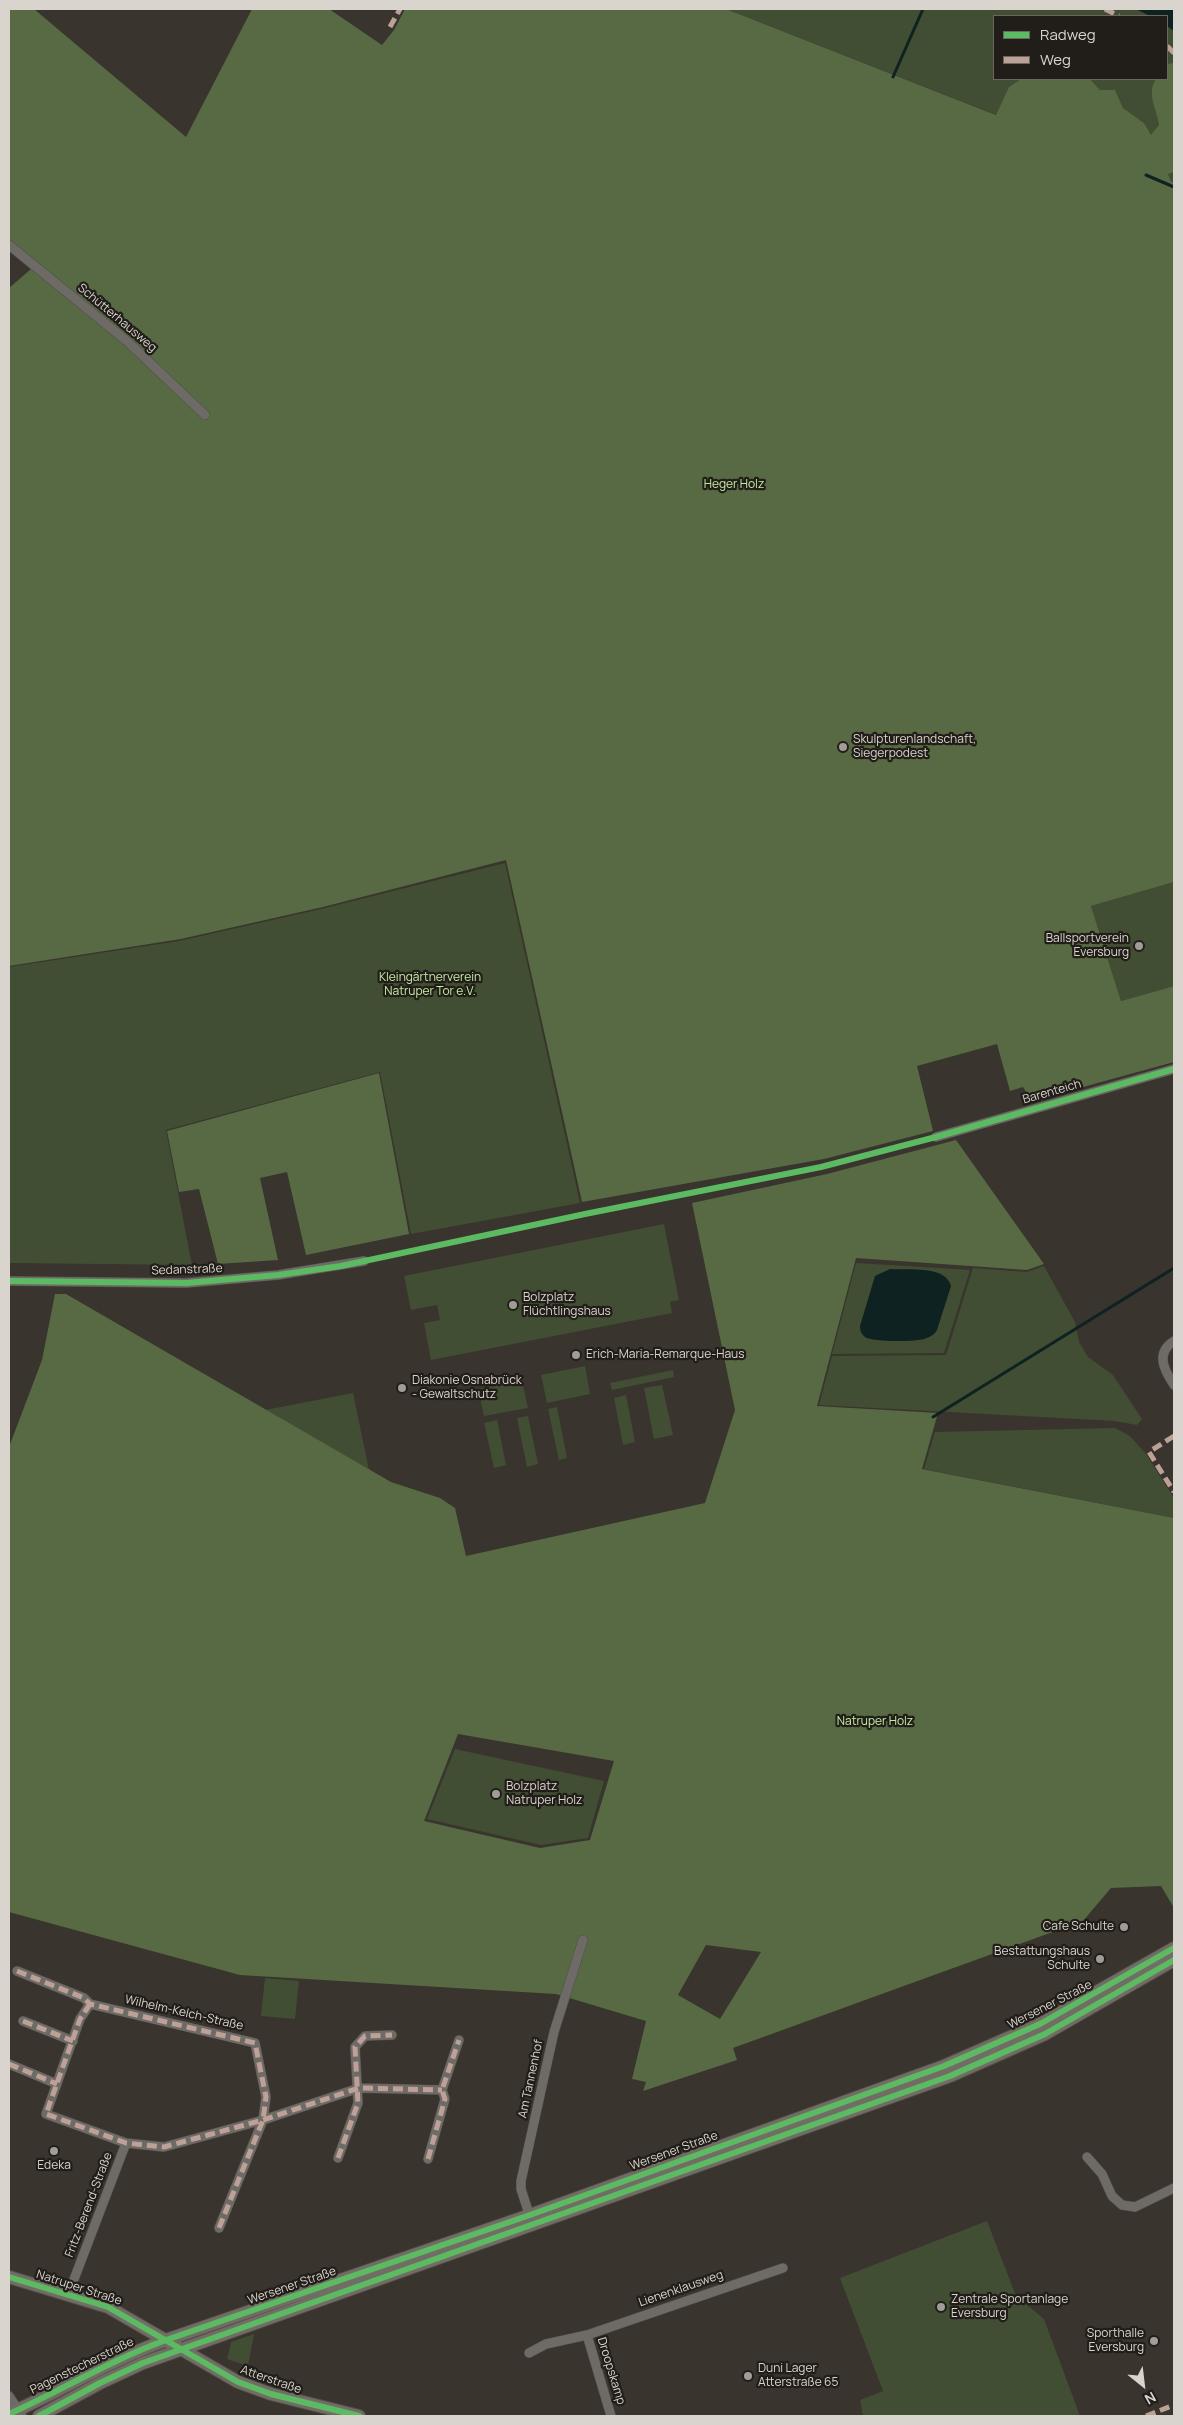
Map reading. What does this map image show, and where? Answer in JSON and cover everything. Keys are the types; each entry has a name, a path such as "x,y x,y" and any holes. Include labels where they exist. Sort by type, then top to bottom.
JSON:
{"main road":[{"name":"Wersener Straße","path":"182,2350 944,2066 1040,2024 1174,1948"},
{"name":"Wersener Straße","path":"166,2340 531,2220 882,2101 987,2060 1054,2030 1174,1960"},
{"name":"Natruper Straße","path":"9,2277 124,2315 182,2350"},
{"name":"Pagenstecherstraße","path":"16,2414 116,2360 166,2340"},
{"name":"Pagenstecherstraße","path":"39,2416 100,2383 143,2363 182,2350"},
{"name":"Atterstraße","path":"182,2350 238,2382 271,2394 359,2416"}],"street":[{"name":"Schütterhausweg","path":"9,245 128,342 205,415"},
{"name":"Barenteich","path":"936,1137 1174,1069"},
{"name":"Sedanstraße","path":"9,1281 186,1283 278,1275 364,1261"},
{"path":"1174,1341 1163,1353 1162,1362 1174,1386"},
{"name":"Am Tannenhof","path":"531,2220 521,2181 554,2032 583,1940"},
{"name":"Wilhelm-Kelch-Straße","path":"17,1971 84,1998 90,2004 255,2043 266,2098 263,2120"},
{"path":"90,2004 80,2019 46,2114 126,2143"},
{"path":"23,2021 73,2041"},
{"path":"338,2158 358,2103 355,2047 365,2036 392,2035"},
{"path":"428,2159 445,2099 442,2090 459,2040"},
{"path":"9,2064 57,2084"},
{"name":"Fritz-Berend-Straße","path":"68,2295 126,2143 164,2147 263,2120 358,2088 442,2090"},
{"path":"219,2228 263,2120"},
{"path":"1086,2157 1102,2174 1112,2196 1122,2205 1135,2207 1174,2188"},
{"name":"Lienenklausweg","path":"587,2334 783,2268"},
{"name":"Droopskamp","path":"529,2353 546,2344 587,2334 611,2416"},
{"path":"9,2396 16,2414"}],"green space":[{"name":"Heger Holz","path":"9,9 34,9 186,137 252,9 329,9 382,45 394,30 405,9 726,9 996,115 1009,87 1020,80 1091,80 1100,90 1115,90 1123,108 1144,123 1151,135 1159,125 1152,96 1153,85 1156,80 1168,80 1168,64 1174,63 1174,172 1168,174 1174,183 1174,882 1091,906 1121,1001 1174,986 1174,1062 1032,1101 1023,1087 1010,1091 997,1044 917,1066 933,1131 824,1159 582,1202 506,860 323,907 181,939 9,966 9,288 38,263 9,239"},
{"path":"726,9 1136,9 1148,15 993,15 993,80 1020,80 1009,87 997,115"},
{"path":"1168,27 1174,31 1174,183 1171,181 1144,123 1123,108 1115,90 1100,90 1091,80 1168,80"},
{"name":"Kleingärtnerverein Natruper Tor e.V.","path":"505,863 580,1203 411,1234 380,1072 166,1130 192,1265 9,1263 9,967 179,941 321,909"},
{"name":"Ballsportverein Eversburg","path":"1174,882 1174,986 1121,1001 1091,906"},
{"path":"379,1073 409,1234 306,1255 287,1172 260,1178 278,1260 218,1264 199,1189 179,1192 167,1131"},
{"name":"Natruper Holz","path":"956,1140 1044,1264 1027,1270 856,1258 817,1406 938,1413 922,1469 1174,1518 1174,1908 1161,1886 1111,1888 1083,1921 733,2048 737,2060 643,2091 646,2082 632,2079 646,2021 556,1994 240,1975 9,1912 9,1447 42,1360 55,1294 66,1294 391,1482 440,1498 455,1508 466,1556 705,1503 735,1410 692,1203 827,1174","holes":["458,1734 614,1761 590,1840 540,1848 424,1821","706,1945 761,1952 720,2019 678,1995"]},
{"path":"664,1224 679,1300 670,1302 672,1313 431,1360 424,1323 440,1320 437,1305 411,1310 404,1276"},
{"path":"856,1263 970,1270 944,1353 832,1354"},
{"path":"1044,1266 1075,1322 1079,1342 1088,1357 1113,1375 1142,1419 1137,1425 1115,1421 819,1405 832,1356 946,1355 973,1268 1027,1272"},
{"path":"585,1366 590,1394 547,1403 541,1375"},
{"path":"673,1370 674,1377 612,1390 610,1383"},
{"path":"522,1380 528,1408 484,1416 478,1389"},
{"path":"662,1385 673,1435 654,1439 644,1388"},
{"path":"353,1393 369,1470 265,1410"},
{"path":"626,1395 635,1442 623,1445 614,1398"},
{"path":"557,1407 567,1458 559,1460 548,1409"},
{"path":"528,1416 538,1464 527,1467 517,1418"},
{"path":"497,1420 506,1465 494,1468 484,1423"},
{"path":"1115,1428 1130,1436 1146,1454 1174,1498 1174,1518 924,1469 935,1432"},
{"path":"455,1749 604,1781 588,1838 541,1845 427,1819"},
{"path":"265,1978 299,1981 295,2019 261,2016"},
{"name":"Zentrale Sportanlage Eversburg","path":"987,2221 1016,2296 1044,2319 1080,2416 863,2416 860,2400 883,2391 840,2278"},
{"path":"254,2334 248,2366 227,2359 231,2342"}],"water":[{"path":"1136,9 1174,9 1174,31 1168,27 1168,15 1148,15"},
{"path":"890,1269 925,1270 942,1275 948,1279 951,1286 937,1330 932,1336 912,1341 893,1341 869,1339 862,1333 860,1326 875,1276"}],"waterway":[{"path":"893,77 923,9"},
{"path":"1146,175 1174,187"},
{"path":"933,1417 1174,1268"}],"marked path":[{"path":"390,27 400,9"},
{"path":"1105,9 1117,15"},
{"path":"1168,47 1174,53"},
{"path":"1174,1436 1149,1452 1174,1492"},
{"path":"17,1971 84,1998 90,2004 255,2043 266,2097 263,2120 219,2228"},
{"path":"90,2004 80,2019 46,2114 126,2143 164,2147 263,2120 359,2088 442,2090"},
{"path":"23,2021 73,2041"},
{"path":"338,2158 358,2103 355,2047 365,2036 392,2035"},
{"path":"428,2159 445,2099 442,2090 459,2040"},
{"path":"9,2064 57,2084"},
{"path":"1146,2416 1174,2405"}],"cycle path":[{"path":"9,1281 186,1283 278,1275 341,1266 585,1214 821,1167 936,1137 1174,1069"},
{"path":"9,2414 106,2366 166,2340 530,2215 944,2066 1040,2024 1174,1948"},
{"path":"39,2416 100,2383 143,2363 950,2076 1045,2034 1174,1960"},
{"path":"9,2277 108,2307 238,2382 271,2394 359,2416"}],"place":[{"name":"Skulpturenlandschaft, Siegerpodest","path":"843,747"},
{"name":"Ballsportverein Eversburg","path":"1139,946"},
{"name":"Bolzplatz Flüchtlingshaus","path":"513,1305"},
{"name":"Erich-Maria-Remarque-Haus","path":"576,1355"},
{"name":"Diakonie Osnabrück - Gewaltschutz","path":"402,1388"},
{"name":"Bolzplatz Natruper Holz","path":"496,1794"},
{"name":"Cafe Schulte","path":"1124,1927"},
{"name":"Bestattungshaus Schulte","path":"1100,1959"},
{"name":"Edeka","path":"54,2151"},
{"name":"Zentrale Sportanlage Eversburg","path":"941,2307"},
{"name":"Sporthalle Eversburg","path":"1154,2341"},
{"name":"Duni Lager Atterstraße 65","path":"748,2376"}]}
